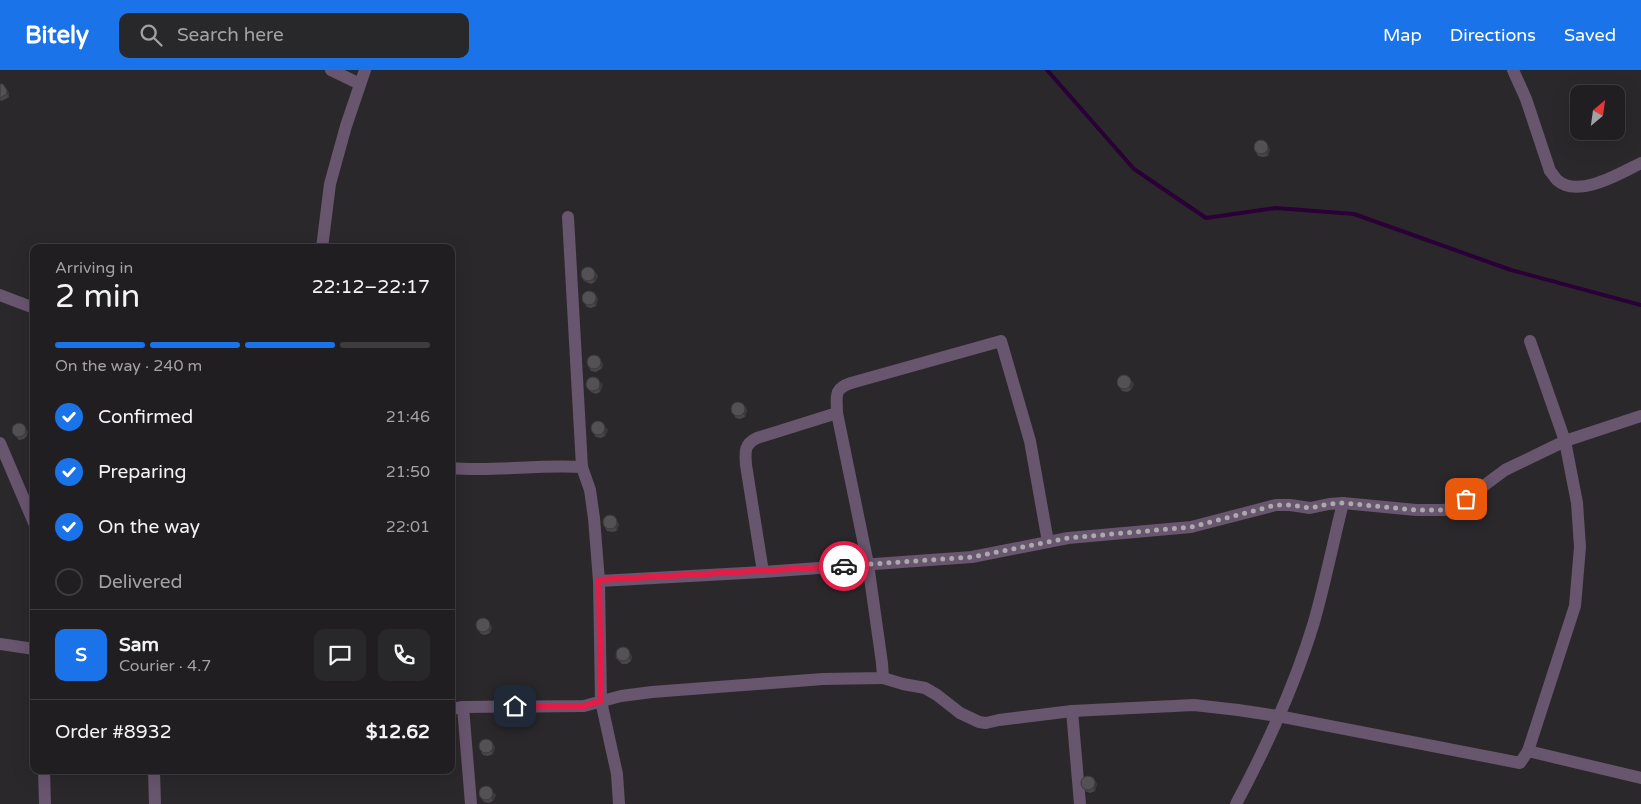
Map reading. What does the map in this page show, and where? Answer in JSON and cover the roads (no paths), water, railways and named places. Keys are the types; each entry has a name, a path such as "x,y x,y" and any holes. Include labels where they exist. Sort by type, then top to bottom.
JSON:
{"street":[{"path":"331,70 360,84"},
{"path":"322,244 330,184 346,126 365,70"},
{"path":"1513,70 1526,99 1550,171 1557,180 1565,185 1587,187 1641,163"},
{"path":"568,217 582,467 590,490 599,580 601,701 616,774 619,804"},
{"path":"0,295 30,306"},
{"path":"883,678 868,564 837,413 836,396 842,386 1000,341 1030,440 1048,542"},
{"path":"471,804 457,708 584,706 621,696 652,692 823,679 883,678 925,688 937,694 960,713 979,722 986,723 1072,711 1194,705 1278,716 1520,763 1528,751 1575,606 1580,547 1577,503 1565,441 1530,341"},
{"path":"763,572 745,448 750,441 837,413"},
{"path":"599,580 763,572 972,557 1095,535 1191,527 1276,505 1310,508 1343,503 1416,510 1445,510 1466,499 1505,470 1565,441 1641,416"},
{"path":"0,443 30,514"},
{"path":"455,468 471,470 557,465 582,467"},
{"path":"1236,804 1254,770 1300,663 1313,622 1343,503"},
{"path":"0,644 30,648"},
{"path":"1072,711 1080,804"},
{"path":"1528,751 1641,778"},
{"path":"44,774 45,804"},
{"path":"154,774 155,804"}],"waterway":[{"path":"1047,70 1134,169 1206,218 1276,208 1354,214 1511,270 1641,305"}]}
